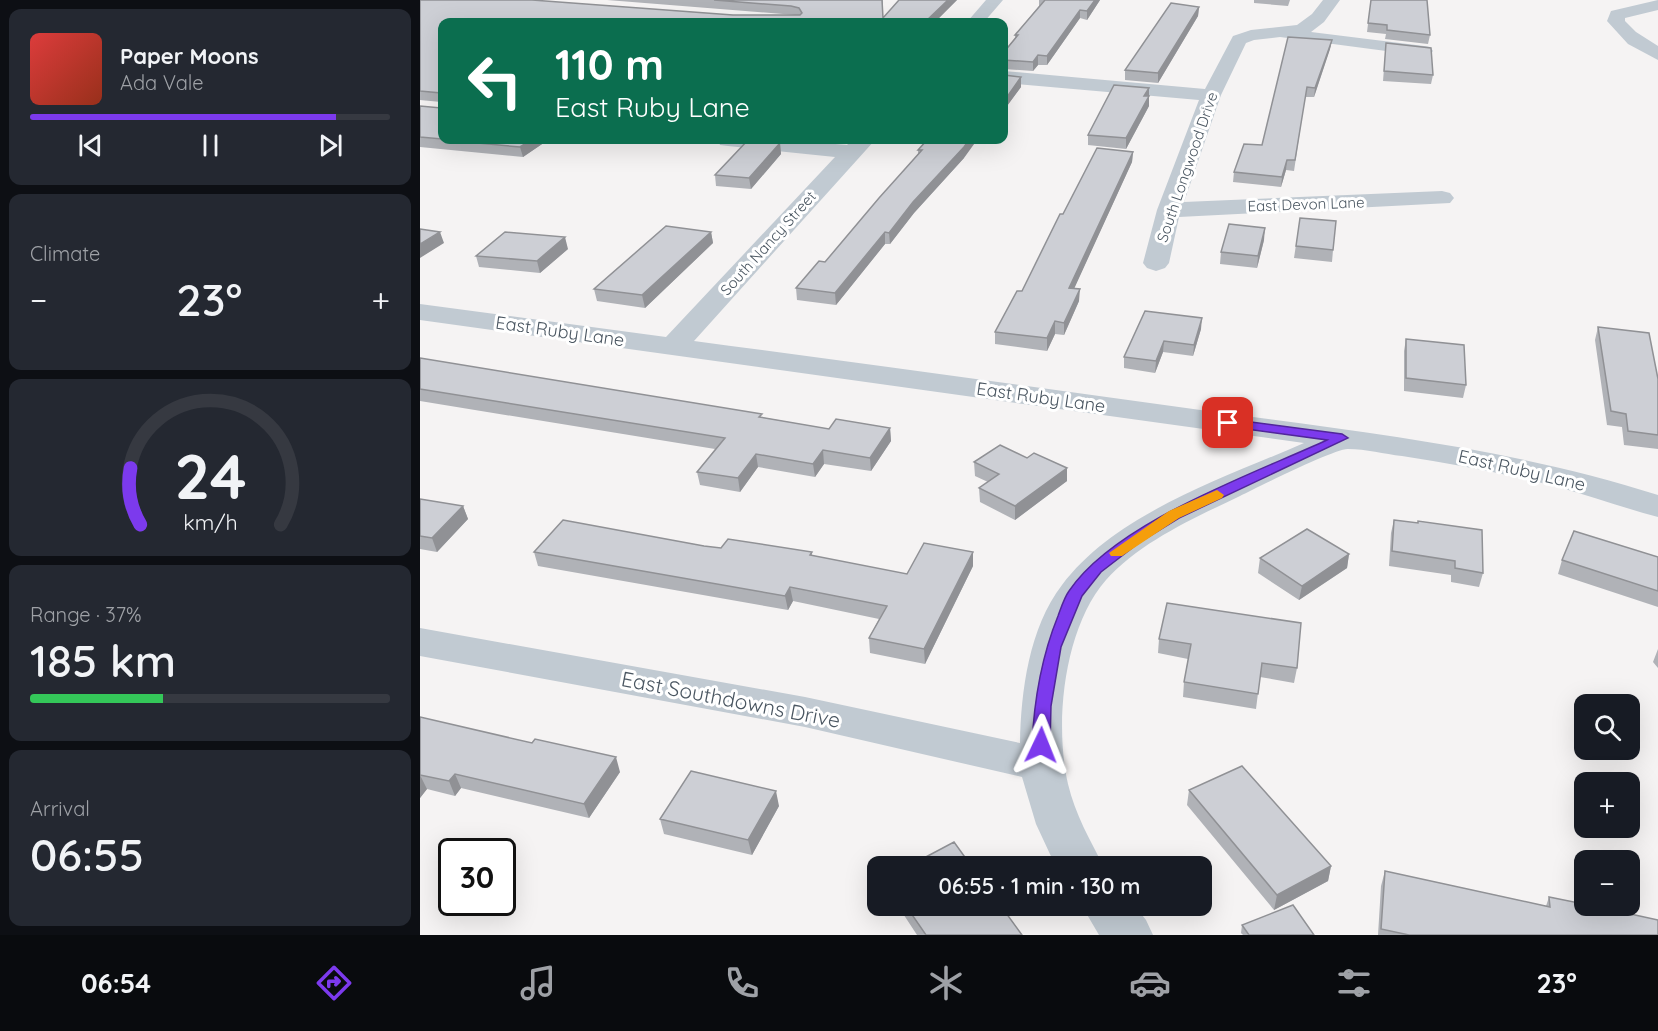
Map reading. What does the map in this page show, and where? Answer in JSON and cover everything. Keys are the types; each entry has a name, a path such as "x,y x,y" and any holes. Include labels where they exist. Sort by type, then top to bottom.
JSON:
{"street":[{"path":"979,18 995,0"},
{"name":"South Longwood Drive","path":"1156,263 1169,210 1211,94 1241,38 1302,30 1318,18 1332,0"},
{"path":"1658,5 1627,11 1617,15 1616,21 1621,29 1658,54"},
{"path":"1282,33 1424,51"},
{"path":"1008,77 1211,94"},
{"path":"815,144 858,146"},
{"name":"South Nancy Street","path":"673,347 858,146"},
{"name":"East Devon Lane","path":"1169,210 1442,198"},
{"name":"East Ruby Lane","path":"420,312 1484,459 1581,483 1658,506"},
{"path":"1074,856 1052,812 1040,764 1043,706 1053,647 1075,594 1096,569 1139,536 1174,514 1342,438"},
{"name":"East Southdowns Drive","path":"420,642 816,714 1040,764"},
{"path":"1114,916 1128,935"}],"building":[{"path":"420,0 532,0 733,15 800,15 802,13 799,8 791,6 714,0 882,0 883,18 438,18 438,93 420,91"},
{"path":"899,0 948,0 929,18 883,18"},
{"path":"1045,0 1095,0 1087,11 1080,10 1047,56 1038,55 1033,62 1008,60 1008,47 1018,35 1015,35"},
{"path":"1371,0 1427,0 1430,35 1387,30 1387,25 1368,23"},
{"path":"1171,3 1199,7 1158,73 1125,70"},
{"path":"1288,37 1332,40 1315,88 1307,87 1295,160 1287,160 1282,177 1234,172 1244,144 1262,145"},
{"path":"1386,43 1431,48 1433,75 1384,71"},
{"path":"1008,75 1021,77 1008,96"},
{"path":"1114,85 1149,88 1144,96 1149,96 1126,138 1088,135"},
{"path":"420,106 438,108 438,139 420,137"},
{"path":"488,144 525,144 520,147"},
{"path":"744,144 779,144 749,178 715,175"},
{"path":"923,144 966,144 913,202 889,233 885,232 835,293 796,288 819,261 825,262 922,150 918,150"},
{"path":"1097,148 1133,152 1069,288 1080,289 1064,323 1055,321 1047,338 995,332 1017,291 1022,291 1060,214 1063,214"},
{"path":"1300,218 1336,221 1333,250 1296,246"},
{"path":"1229,224 1265,228 1258,256 1221,252"},
{"path":"666,226 711,232 642,295 594,289"},
{"path":"420,229 440,232 420,244"},
{"path":"505,232 565,237 537,261 476,256"},
{"path":"1145,311 1202,318 1194,345 1164,341 1156,361 1124,357"},
{"path":"1598,327 1649,333 1658,379 1658,435 1628,431 1626,414 1611,411"},
{"path":"1406,339 1464,345 1466,385 1406,378"},
{"path":"420,358 762,414 759,417 829,429 836,419 890,428 870,458 823,450 813,464 756,454 738,478 697,472 725,438 420,389"},
{"path":"1000,445 1027,458 1034,453 1067,468 1015,506 979,488 999,474 974,462"},
{"path":"420,499 463,506 432,538 420,536"},
{"path":"563,520 704,546 721,548 728,539 812,552 810,555 907,574 924,543 973,552 924,649 869,638 887,606 790,587 785,596 534,552"},
{"path":"1394,520 1482,530 1483,573 1455,568 1455,561 1392,551"},
{"path":"1307,529 1349,554 1302,586 1260,558"},
{"path":"1574,531 1658,557 1658,591 1562,560"},
{"path":"1167,603 1301,623 1297,668 1262,663 1258,694 1184,682 1191,644 1159,639"},
{"path":"420,717 532,743 535,739 616,757 584,804 455,774 449,781 420,775"},
{"path":"1242,766 1331,866 1277,895 1189,790"},
{"path":"691,771 776,791 748,840 660,819"},
{"path":"954,842 964,856 928,856"},
{"path":"1385,871 1550,907 1549,897 1574,902 1574,916 1640,916 1658,920 1658,935 1409,935 1381,929"},
{"path":"1293,905 1314,935 1249,935 1242,925"},
{"path":"913,916 1008,916 1022,935 926,935"}],"slow traffic":[{"path":"1117,553 1147,530 1174,514 1217,495"}],"route":[{"path":"1041,745 1043,706 1053,647 1075,594 1096,569 1147,530 1174,514 1342,438 1228,423"}]}
